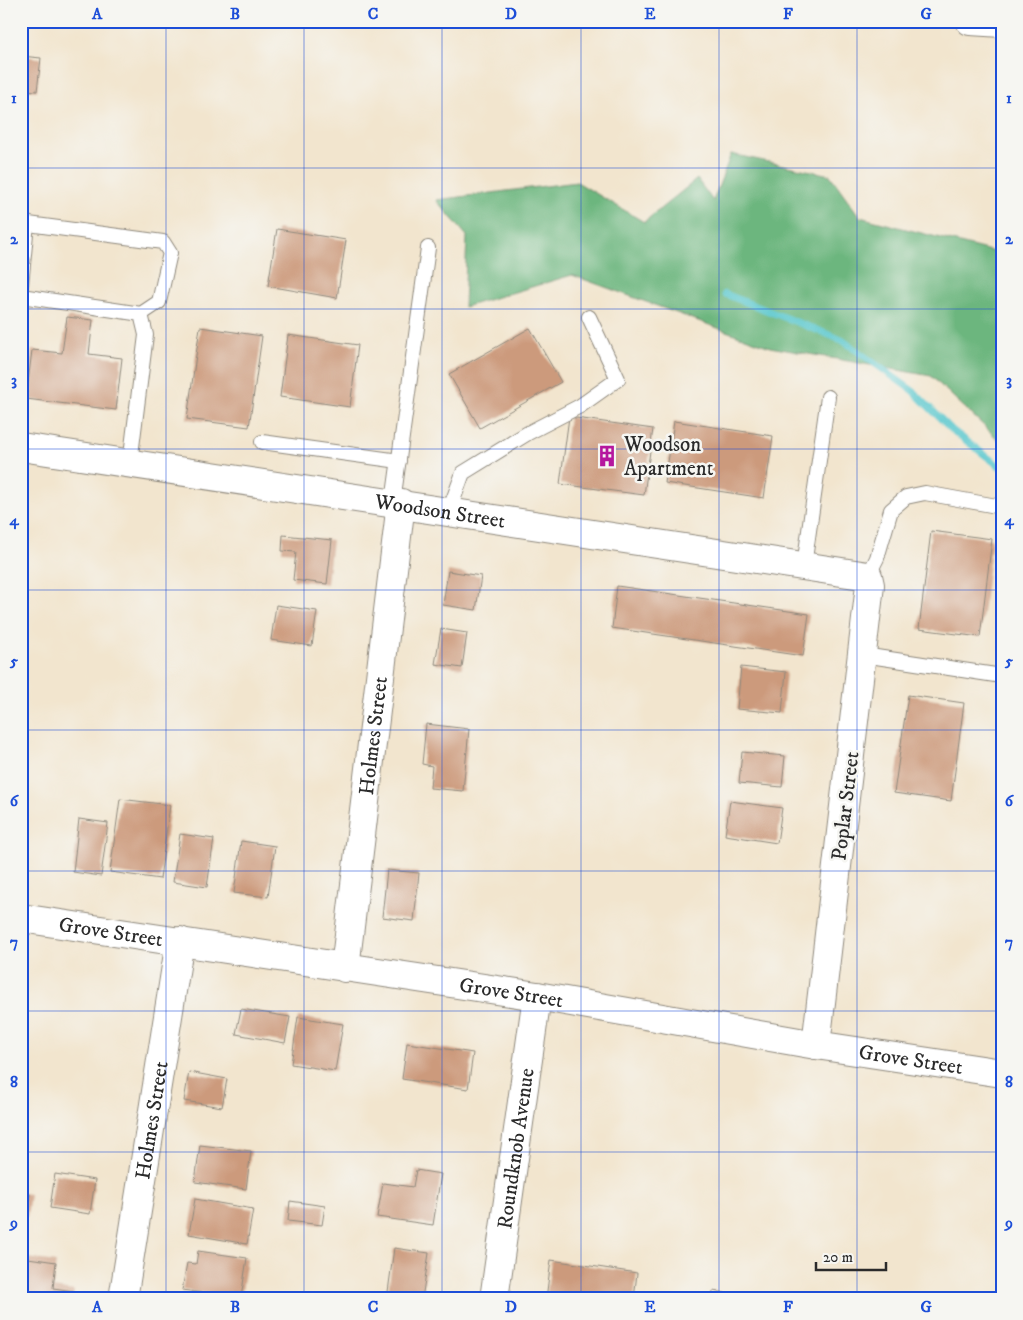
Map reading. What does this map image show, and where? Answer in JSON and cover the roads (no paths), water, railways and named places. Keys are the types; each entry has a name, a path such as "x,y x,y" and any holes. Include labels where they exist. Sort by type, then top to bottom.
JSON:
{"street":[{"path":"970,21 1002,23"},
{"name":"Woodson Street","path":"21,447 864,575"},
{"name":"Holmes Street","path":"345,968 397,503"},
{"name":"Poplar Street","path":"816,1045 863,655 870,586 864,575"},
{"name":"Grove Street","path":"21,918 537,996 816,1045 1002,1074"},
{"name":"Holmes Street","path":"123,1299 180,941"},
{"name":"Roundknob Avenue","path":"494,1299 537,996"}],"lane":[{"path":"21,286 24,223 162,242 170,253 159,302 141,314 21,296"},
{"path":"397,503 399,461 428,248"},
{"path":"130,463 146,335 141,314"},
{"path":"449,511 463,473 528,433 580,406 618,380 588,318"},
{"path":"804,566 828,396"},
{"path":"262,442 399,461"},
{"path":"864,575 877,558 891,510 906,497 925,493 1002,507"},
{"path":"863,655 1002,676"}],"waterway":[{"path":"725,294 842,340 913,391 952,430 1002,468"}],"place":[{"name":"Woodson Apartment","path":"607,456"}]}
